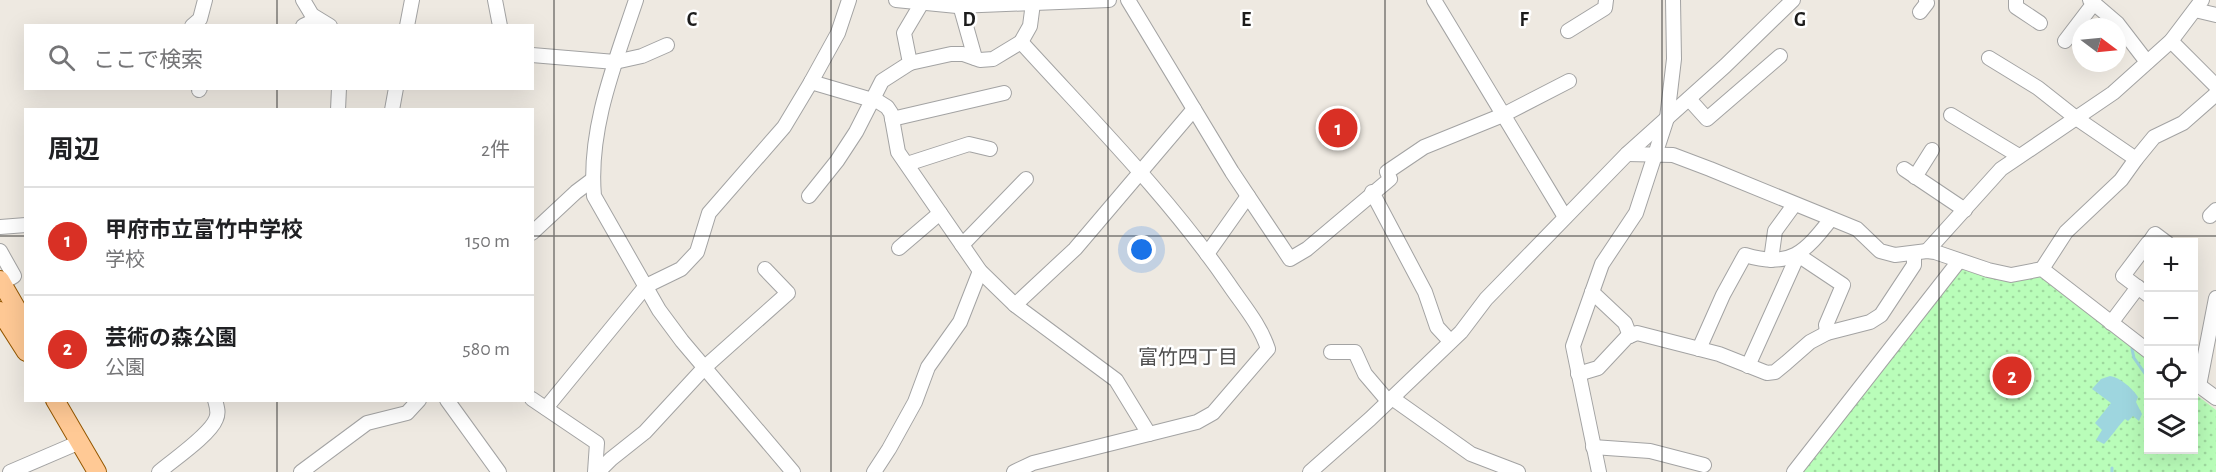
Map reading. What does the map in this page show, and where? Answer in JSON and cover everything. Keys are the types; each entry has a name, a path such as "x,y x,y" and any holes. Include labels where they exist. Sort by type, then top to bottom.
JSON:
{"main road":[{"path":"1,283 24,322"},
{"path":"0,311 24,349"},
{"path":"55,402 97,472"},
{"path":"69,402 108,472"}],"street":[{"path":"194,24 200,19 205,0"},
{"path":"303,0 312,15 326,24"},
{"path":"407,24 412,0"},
{"path":"495,0 500,24"},
{"path":"636,0 601,111 592,180 594,196 659,310 793,472"},
{"path":"546,408 646,286 681,269 697,252 709,213 783,127 838,33 849,0"},
{"path":"896,0 960,5 1109,0"},
{"path":"1128,0 1248,196 1290,259 1307,249 1390,179 1387,172 1424,147 1503,115 1569,81"},
{"path":"1434,0 1565,217"},
{"path":"1568,31 1605,8 1606,0"},
{"path":"1599,472 1573,346 1602,264 1636,213 1667,118 1674,59 1673,0"},
{"path":"1310,472 1461,332 1486,298 1626,154 1689,99 1793,0"},
{"path":"2016,0 2016,7 2040,23"},
{"path":"910,63 904,33 923,1"},
{"path":"2065,41 2092,2 2117,23 2147,62"},
{"path":"809,196 837,161 882,81 910,63 951,54 993,60 1021,42 1030,26 1033,3"},
{"path":"960,5 975,58"},
{"path":"1578,374 1598,368 1630,336 1637,333 1719,354 1767,373 1775,372 1810,342 1827,333 1870,322 1881,315 1920,252 1965,210 2001,169 2113,93 2171,41 2199,5 2216,15"},
{"path":"307,24 317,19"},
{"path":"2171,41 2216,86"},
{"path":"1014,472 1033,463 1197,422 1213,413 1268,349 1257,325 1207,254 1021,42"},
{"path":"534,55 615,62 642,56 667,45"},
{"path":"1689,99 1707,119 1780,56"},
{"path":"1989,58 2038,88 2076,118 2136,159"},
{"path":"811,82 873,100 887,107 892,119 898,152 980,271 1015,305 1116,380 1149,434"},
{"path":"338,108 339,90"},
{"path":"392,108 396,90"},
{"path":"892,119 1004,93"},
{"path":"1626,154 1673,155 1857,229 1880,251 1895,255 1920,252 2011,275 2042,269 2066,232 2121,180 2154,137 2183,123 2216,94"},
{"path":"1015,305 1075,249 1194,109"},
{"path":"1951,115 2019,156"},
{"path":"907,164 969,144 990,149"},
{"path":"1932,150 1909,173 1965,210"},
{"path":"962,245 1026,179"},
{"path":"534,231 592,180"},
{"path":"1372,192 1425,292 1437,327 1450,341"},
{"path":"1207,254 1248,196"},
{"path":"1770,260 1774,231 1794,205"},
{"path":"899,248 940,213"},
{"path":"1748,366 1798,255 1831,219"},
{"path":"0,227 24,225"},
{"path":"2111,322 2143,291 2123,276 2144,249"},
{"path":"0,251 14,276 1,283"},
{"path":"1699,349 1745,255 1770,260 1798,255 1843,285 1826,325 1827,333"},
{"path":"1794,472 1959,261"},
{"path":"597,472 645,432 705,367 788,293 765,269"},
{"path":"2042,269 2144,348"},
{"path":"874,472 915,402 928,367 960,322 980,271"},
{"path":"1592,292 1625,323 1630,336"},
{"path":"2198,376 2216,298"},
{"path":"1331,352 1355,352 1365,375 1390,400 1471,454 1518,472"},
{"path":"2198,386 2216,398"},
{"path":"534,400 597,443 597,472"},
{"path":"159,472 211,428 218,417 216,402"},
{"path":"301,472 367,423 407,413 417,402"},
{"path":"448,402 500,472"},
{"path":"10,472 80,442"},
{"path":"1593,447 1650,451 1704,465"}],"green space":[{"path":"1960,267 2039,276 2144,356 2144,454 2198,454 2198,396 2216,410 2216,472 1800,472"}],"water":[{"path":"2110,376 2122,381 2136,394 2138,397 2136,402 2142,414 2139,421 2133,416 2128,421 2125,419 2104,444 2096,440 2102,430 2095,423 2111,403 2092,389 2101,379"}],"waterway":[{"path":"2132,349 2134,358 2144,372"}],"place":[{"name":"甲府市立富竹中学校","path":"1338,128"},
{"name":"芸術の森公園","path":"2012,376"}],"district":[{"name":"富竹四丁目","path":"1188,358"}]}
